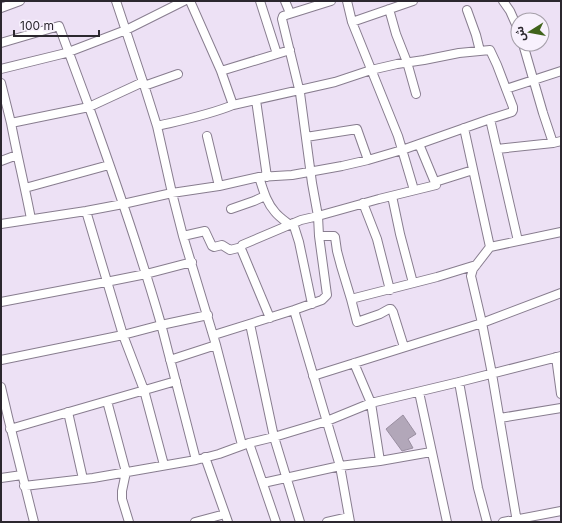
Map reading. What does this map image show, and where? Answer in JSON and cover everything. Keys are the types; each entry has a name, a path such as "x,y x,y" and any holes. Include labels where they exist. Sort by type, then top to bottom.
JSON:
{"street":[{"path":"1,8 20,1"},
{"path":"116,1 157,126 183,236 246,444 263,483 276,522"},
{"path":"1,69 69,52 126,30 174,3 184,1"},
{"path":"190,1 221,71 233,105"},
{"path":"260,1 276,54"},
{"path":"285,1 290,13"},
{"path":"214,335 312,304 322,300 327,295 319,236 318,216 299,90 282,19 283,16 290,13 321,2 331,1"},
{"path":"347,1 352,22 398,136 414,190"},
{"path":"352,22 413,1"},
{"path":"503,1 510,12"},
{"path":"389,9 416,94"},
{"path":"467,10 480,51"},
{"path":"1,43 59,26 123,204 146,274 176,381 201,458 226,514 228,522"},
{"path":"221,71 290,50"},
{"path":"1,224 86,211 172,193 264,177 292,175 342,166 402,150 490,118 512,112 513,107 491,50 459,53 371,70 335,82 233,105 222,110 157,126"},
{"path":"497,149 557,142 543,113 525,52"},
{"path":"506,89 561,71"},
{"path":"11,123 89,107 144,84 178,74"},
{"path":"1,83 31,219"},
{"path":"256,100 265,196 276,213 291,224 299,242 312,304"},
{"path":"490,118 518,241"},
{"path":"464,128 490,247"},
{"path":"306,137 357,129 368,160"},
{"path":"207,136 219,186"},
{"path":"419,144 435,182"},
{"path":"1,161 17,155"},
{"path":"25,188 109,165"},
{"path":"183,236 205,232 212,246 214,247 222,245 230,250 241,248 242,245 301,220 436,185 435,182 473,170"},
{"path":"231,209 265,196"},
{"path":"392,196 413,283"},
{"path":"363,203 377,239 390,290"},
{"path":"86,211 123,335 144,390 164,465"},
{"path":"517,521 492,374 471,276 473,269 490,247 561,232"},
{"path":"319,236 335,237 337,251 357,322 391,309 404,347"},
{"path":"241,248 270,318"},
{"path":"1,302 146,274 192,262"},
{"path":"351,299 390,290 476,265"},
{"path":"314,376 482,323 561,293"},
{"path":"294,310 340,466 350,519 327,522"},
{"path":"1,360 123,335 208,315"},
{"path":"250,324 274,437 300,522"},
{"path":"170,360 216,345"},
{"path":"24,486 126,472 219,454 246,444 327,421 371,403 492,374 558,356 561,394"},
{"path":"354,363 371,403 380,461"},
{"path":"7,424 68,412 176,381"},
{"path":"458,382 478,488 487,522"},
{"path":"1,387 7,424 34,522"},
{"path":"419,392 447,522"},
{"path":"107,401 126,472 123,481 122,499 129,522"},
{"path":"500,418 561,408"},
{"path":"68,412 83,479"},
{"path":"263,483 340,466 432,452"},
{"path":"1,478 22,475"},
{"path":"503,522 517,521 561,511"},
{"path":"195,522 226,514"}],"building":[{"path":"403,415 416,434 408,439 413,448 402,451 386,429"}]}
